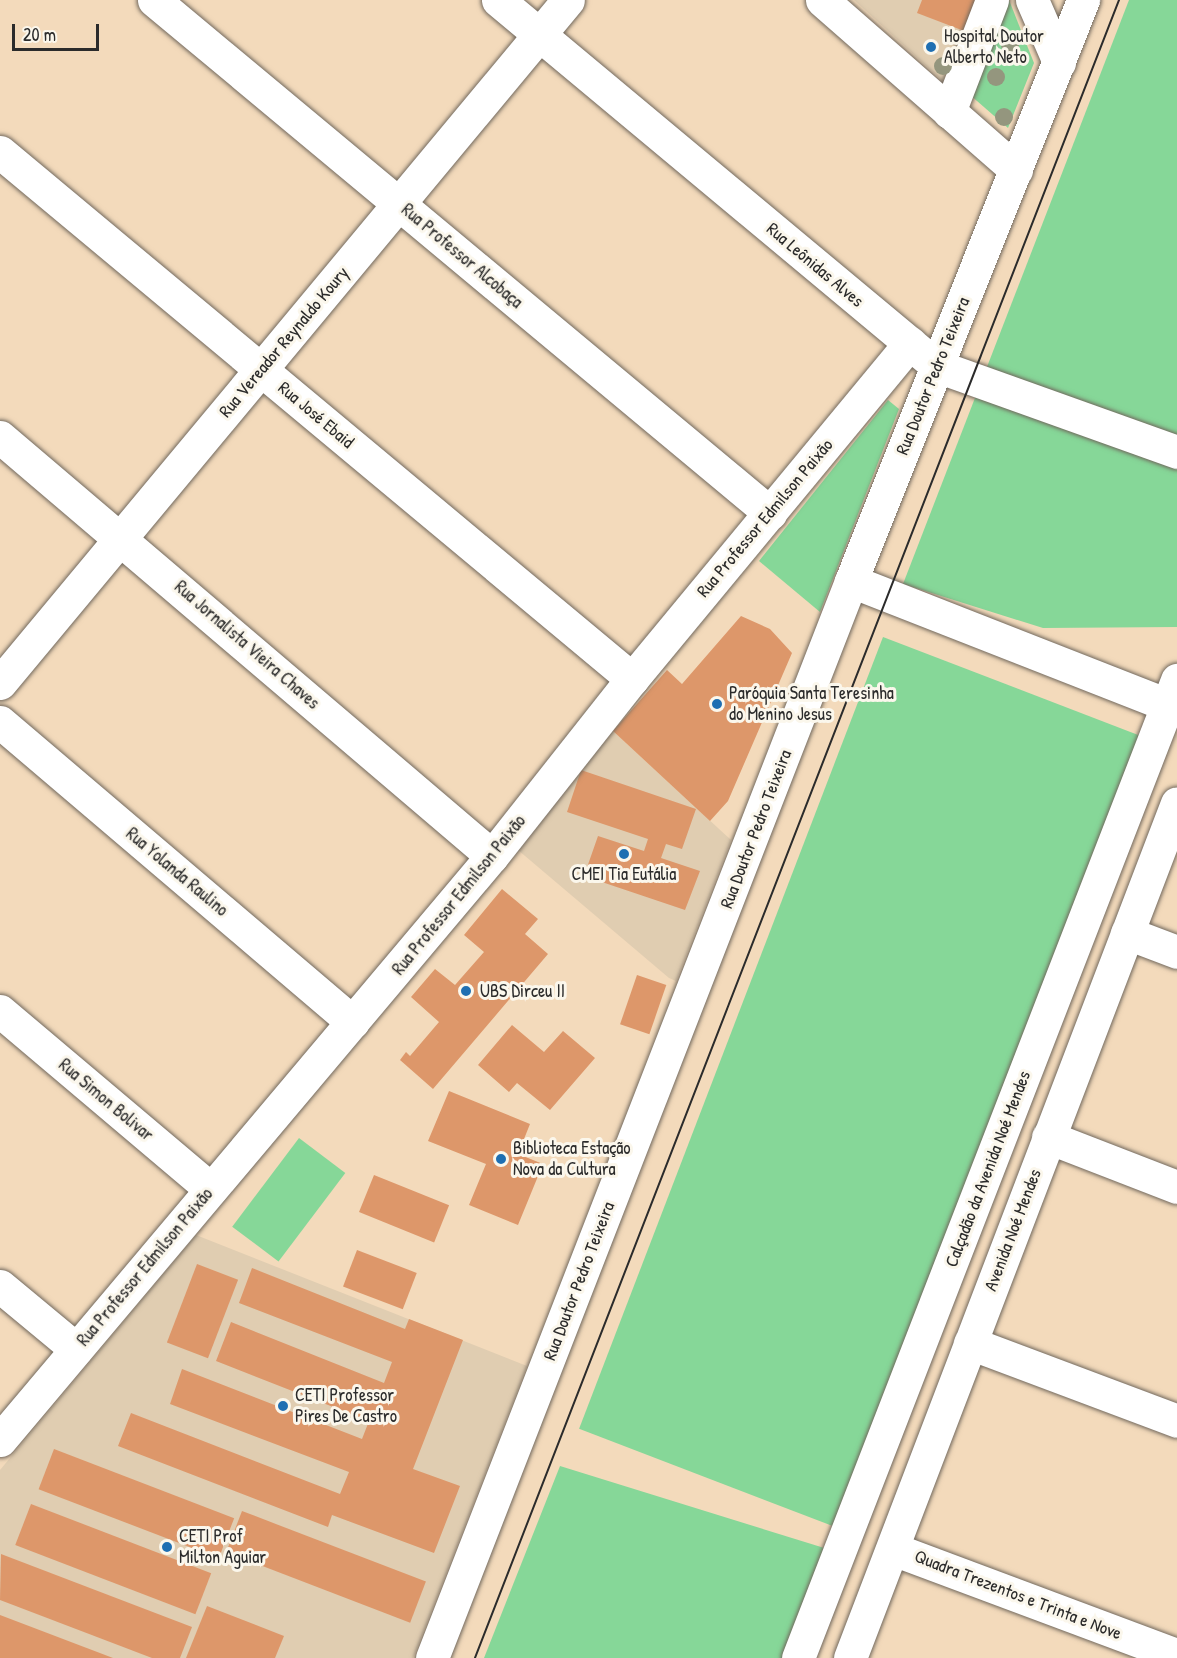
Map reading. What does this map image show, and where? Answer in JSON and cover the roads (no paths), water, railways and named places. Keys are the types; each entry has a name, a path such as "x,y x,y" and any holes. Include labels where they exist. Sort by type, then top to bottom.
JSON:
{"street":[{"name":"Rua Professor Alcobaça","path":"154,0 770,513"},
{"name":"Rua Leônidas Alves","path":"498,0 937,366 1177,452"},
{"name":"Rua Vereador Reynaldo Koury","path":"0,683 568,0"},
{"path":"822,0 1016,170"},
{"path":"949,112 992,0"},
{"path":"1032,0 1059,62"},
{"name":"Rua Doutor Pedro Teixeira","path":"432,1658 851,581 1083,0"},
{"name":"Rua José Ebaid","path":"0,152 632,679"},
{"name":"Rua Professor Edmilson Paixão","path":"0,1440 492,856 632,679 909,344"},
{"name":"Rua Jornalista Vieira Chaves","path":"0,436 492,856"},
{"path":"851,581 1174,698"},
{"name":"Calçadão da Avenida Noé Mendes","path":"798,1658 1174,698"},
{"name":"Rua Yolanda Raulino","path":"0,722 353,1022"},
{"name":"Avenida Noé Mendes","path":"850,1658 1177,804"},
{"path":"1126,933 1177,952"},
{"name":"Rua Simon Bolivar","path":"0,1011 211,1189"},
{"path":"1048,1137 1177,1187"},
{"path":"0,1286 76,1349"},
{"path":"970,1343 1177,1421"},
{"name":"Quadra Trezentos e Trinta e Nove","path":"892,1549 1177,1655"}],"tram line":[{"path":"475,1658 1119,0"}],"place":[{"name":"Hospital Doutor Alberto Neto","path":"931,47"},
{"name":"Paróquia Santa Teresinha do Menino Jesus","path":"717,704"},
{"name":"CMEI Tia Eutália","path":"624,854"},
{"name":"UBS Dirceu II","path":"466,991"},
{"name":"Biblioteca Estação Nova da Cultura","path":"501,1159"},
{"name":"CETI Professor Pires De Castro","path":"283,1406"},
{"name":"CETI Prof Milton Aguiar","path":"167,1547"}]}
